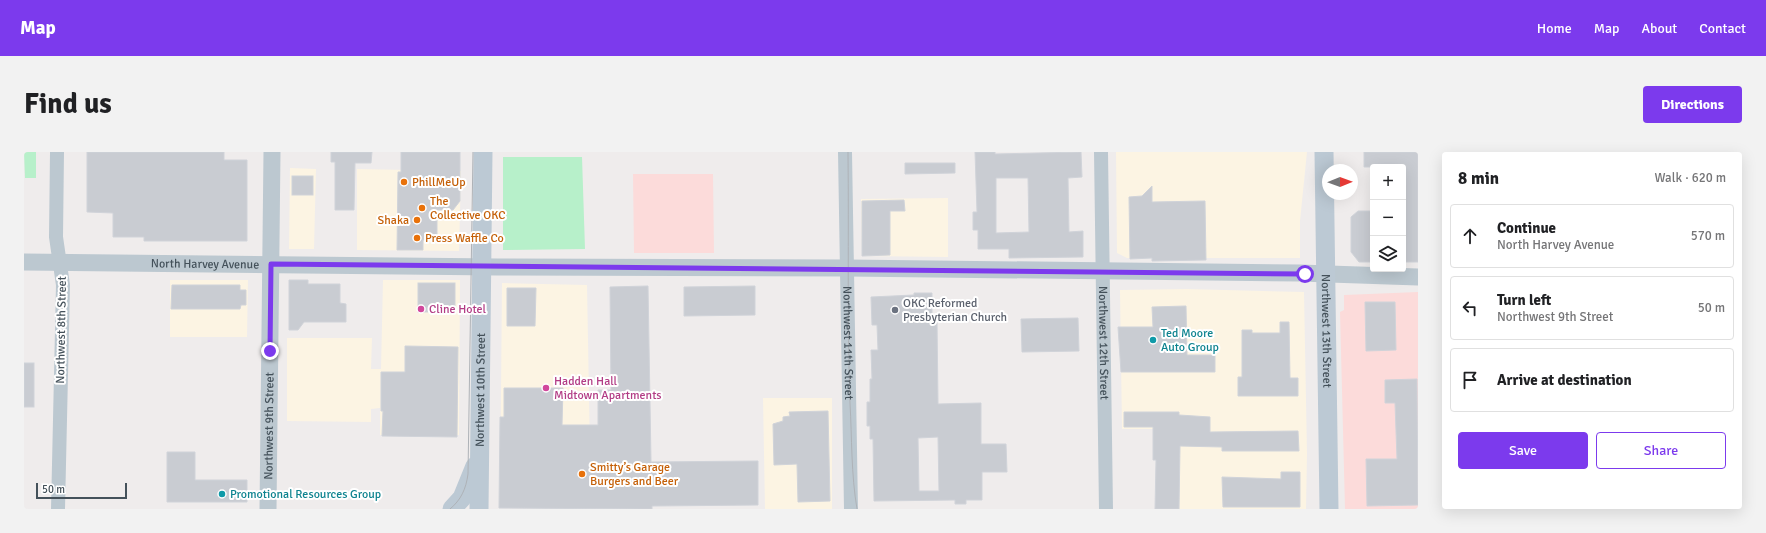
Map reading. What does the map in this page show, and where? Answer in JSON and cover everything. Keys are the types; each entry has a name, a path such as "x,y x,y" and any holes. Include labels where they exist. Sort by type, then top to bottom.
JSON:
{"main road":[{"name":"Northwest 10th Street","path":"479,509 483,152"},
{"name":"Northwest 13th Street","path":"1324,152 1329,509"},
{"path":"452,509 462,498 480,456"}],"street":[{"name":"Northwest 8th Street","path":"57,152 56,238 63,285 58,509"},
{"name":"Northwest 9th Street","path":"268,509 272,152"},
{"name":"Northwest 11th Street","path":"845,152 851,509"},
{"name":"Northwest 12th Street","path":"1101,152 1106,509"},
{"name":"North Harvey Avenue","path":"24,262 847,268 1418,277"}],"shaded area":[{"path":"1116,152 1307,152 1300,221 1300,258 1127,258 1117,253"},
{"path":"290,168 316,169 314,249 289,249"},
{"path":"357,169 461,171 459,251 357,250"},
{"path":"633,174 713,174 714,253 634,253"},
{"path":"948,198 948,257 862,256 861,199"},
{"path":"170,280 248,280 247,337 170,337"},
{"path":"383,280 460,280 459,435 380,435 380,408 371,409 371,422 287,421 287,338 372,338 371,369 381,369"},
{"path":"502,283 587,285 591,507 500,504"},
{"path":"1187,289 1304,292 1307,454 1306,509 1179,509 1180,429 1122,429 1120,290"},
{"path":"1418,292 1418,509 1345,509 1340,312 1344,310 1344,295"},
{"path":"763,398 832,398 832,509 765,509"}],"green space":[{"path":"24,152 36,152 36,178 25,178"},
{"path":"503,157 582,157 585,249 503,250"}],"building":[{"path":"87,152 224,152 224,160 247,160 247,241 144,241 144,237 113,237 113,213 87,212"},
{"path":"331,152 372,152 371,163 355,163 354,210 335,210 335,162 331,162"},
{"path":"401,152 460,152 460,201 453,210 437,210 437,240 423,240 423,250 397,250 398,172 401,172"},
{"path":"975,152 995,152 995,154 1081,152 1082,177 1068,178 1069,232 1083,231 1083,257 1009,258 1009,249 978,249 978,230 973,230 973,212 977,212","holes":["996,178 1028,178 1029,232 996,233"]},
{"path":"1364,152 1418,152 1418,262 1406,262 1406,164 1370,164 1370,167 1364,167"},
{"path":"905,163 955,163 955,173 905,174"},
{"path":"292,176 313,176 313,195 292,195"},
{"path":"1152,186 1152,202 1205,201 1206,260 1152,261 1152,258 1130,259 1129,197 1142,196"},
{"path":"904,200 905,211 890,211 890,255 862,256 862,201"},
{"path":"1358,211 1370,211 1370,262 1359,262 1351,252 1351,217"},
{"path":"289,280 308,280 308,284 340,284 340,303 346,304 346,322 304,322 298,330 289,330"},
{"path":"418,283 455,283 455,312 418,312"},
{"path":"172,285 240,285 240,290 246,290 246,305 241,305 240,309 171,309"},
{"path":"648,286 651,462 758,461 758,505 652,506 652,509 499,508 500,417 504,417 504,388 563,388 562,425 598,425 598,390 611,390 610,287"},
{"path":"755,286 755,315 684,316 684,287"},
{"path":"507,288 536,288 535,326 507,326"},
{"path":"914,293 932,293 932,321 937,321 938,404 981,403 981,444 1006,444 1007,472 982,472 982,500 966,500 966,504 955,504 955,500 874,501 873,439 870,439 870,426 867,426 867,402 870,402 870,379 872,379 871,350 878,350 877,325 872,325 871,297 914,295","holes":["938,437 939,491 919,491 918,438"]},
{"path":"1365,302 1395,302 1396,350 1366,351"},
{"path":"1186,306 1187,355 1215,355 1215,372 1121,372 1118,327 1153,327 1152,307"},
{"path":"1078,318 1079,351 1022,352 1021,319"},
{"path":"1280,322 1289,322 1290,378 1298,378 1298,396 1238,396 1238,377 1242,377 1242,330 1252,330 1252,333 1280,333"},
{"path":"405,346 458,347 457,437 382,436 383,411 381,411 381,372 405,372"},
{"path":"24,363 34,363 34,407 24,407"},
{"path":"1417,379 1418,505 1367,506 1366,459 1397,459 1395,403 1385,403 1385,380"},
{"path":"828,411 830,501 798,502 797,464 774,465 773,424 783,421 783,417 790,416 789,412"},
{"path":"1124,412 1179,412 1179,415 1210,417 1210,432 1298,431 1299,451 1222,451 1222,447 1180,446 1179,509 1155,509 1156,460 1153,460 1153,427 1124,427"},
{"path":"167,452 195,452 195,480 247,480 247,502 167,502"},
{"path":"1281,472 1300,472 1300,507 1223,507 1222,477 1281,479"}],"tram line":[{"path":"450,509 462,494 466,485 468,474 473,152"},
{"path":"848,152 849,372 853,469 857,509"}],"place":[{"name":"PhillMeUp","path":"404,182"},
{"name":"The Collective OKC","path":"422,208"},
{"name":"Shaka","path":"417,220"},
{"name":"Press Waffle Co","path":"417,238"},
{"name":"Cline Hotel","path":"421,309"},
{"name":"OKC Reformed Presbyterian Church","path":"895,310"},
{"name":"Ted Moore Auto Group","path":"1153,340"},
{"name":"Hadden Hall Midtown Apartments","path":"546,388"},
{"name":"Smitty’s Garage Burgers and Beer","path":"582,474"},
{"name":"Promotional Resources Group","path":"222,494"}],"route":[{"path":"270,351 271,264 498,267 847,268 1305,274"}]}
